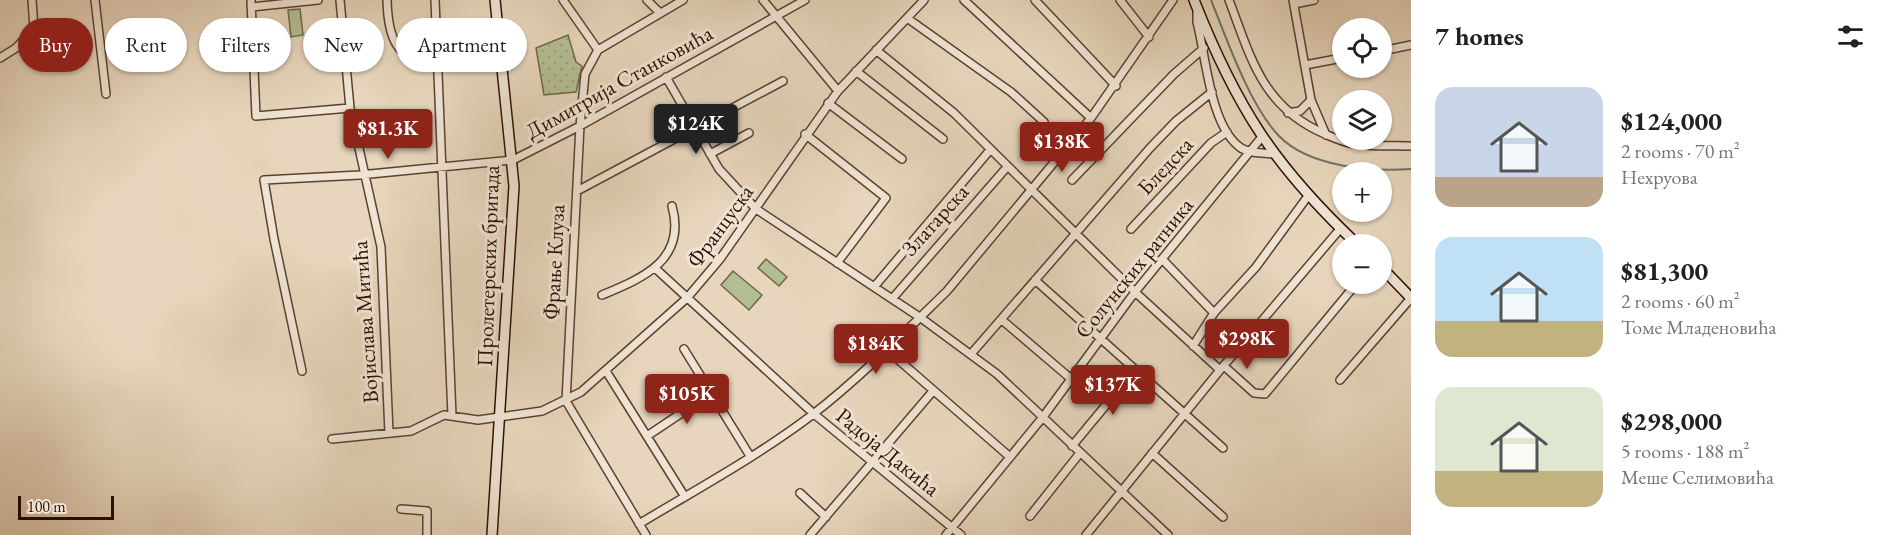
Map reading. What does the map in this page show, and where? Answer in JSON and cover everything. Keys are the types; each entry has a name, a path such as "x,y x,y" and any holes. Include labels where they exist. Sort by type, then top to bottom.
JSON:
{"street":[{"path":"0,58 16,48 34,29 32,0"},
{"path":"95,0 106,94"},
{"path":"318,0 251,3 256,116 350,108"},
{"name":"Војислава Митића","path":"340,0 350,108 381,247 390,433"},
{"path":"387,0 388,24 396,46"},
{"path":"435,0 436,18"},
{"name":"Пролетерских бригада","path":"492,535 514,186 495,0"},
{"path":"563,0 598,50 683,0"},
{"path":"647,0 660,13"},
{"path":"763,0 838,91"},
{"name":"Димитрија Станковића","path":"513,160 580,126 804,0"},
{"name":"Француска","path":"452,416 470,420 501,418 542,411 566,401 606,371 687,298 756,209 805,134 838,91 924,0"},
{"path":"964,0 1091,118"},
{"path":"1035,0 1116,86"},
{"path":"1120,0 1149,37"},
{"path":"639,524 750,456 813,414 921,318 1091,118 1116,86 1173,0"},
{"path":"1228,0 1261,81 1272,97 1288,113 1326,135 1355,144 1411,146"},
{"path":"1314,0 1293,2 1311,100 1326,135"},
{"path":"1196,4 1197,22 1212,92 1227,132 1238,145 1250,152 1273,154"},
{"path":"1196,4 1226,77 1261,138 1308,196 1346,234"},
{"path":"907,18 1011,92 1044,122"},
{"path":"1392,49 1411,45"},
{"path":"1072,180 1159,89 1204,48"},
{"name":"Фрање Клуза","path":"566,401 580,126 585,74 598,50"},
{"path":"876,50 941,101 1135,292 1193,346 1250,390 1261,395 1280,376 1348,294"},
{"path":"1305,65 1332,60"},
{"path":"856,71 944,139"},
{"path":"332,439 411,430 432,419 452,416 438,72"},
{"path":"666,77 728,181 756,209 921,318 971,354 1043,417 1168,535"},
{"path":"577,191 783,81"},
{"path":"971,354 1075,233 1176,121 1212,92"},
{"path":"1288,113 1300,111 1311,100"},
{"path":"828,104 902,159"},
{"name":"Бледска","path":"1131,229 1211,143 1227,132"},
{"path":"710,154 749,133"},
{"path":"805,134 886,198 837,263"},
{"name":"Солунских ратника","path":"946,535 1043,417 1135,292 1261,138"},
{"path":"874,287 990,150"},
{"path":"302,371 264,180 443,168 513,160"},
{"name":"Златарска","path":"892,299 1007,167"},
{"path":"1193,346 1214,313 1256,267 1308,196"},
{"path":"602,295 656,269 666,255 675,234 672,206"},
{"path":"1086,535 1222,368 1340,229"},
{"path":"1162,259 1214,313"},
{"name":"Радоја Дакића","path":"656,269 813,414 961,535"},
{"path":"1340,380 1411,298 1392,278"},
{"path":"1035,280 1223,448"},
{"path":"1002,320 1070,378"},
{"path":"684,349 750,456"},
{"path":"886,349 1010,457"},
{"path":"1072,446 1135,370"},
{"path":"606,371 685,497"},
{"path":"647,436 674,419 709,389"},
{"path":"810,535 933,392"},
{"path":"566,401 646,535"},
{"path":"1030,516 1080,453"},
{"path":"1152,453 1223,518"},
{"path":"800,493 826,517"},
{"path":"401,509 427,511 427,535"}],"green space":[{"path":"300,9 303,35 291,37 291,18 289,18 288,10"},
{"path":"568,35 576,62 582,66 576,92 544,95 536,48"},
{"path":"766,259 787,277 779,286 758,268"},
{"path":"733,271 762,295 749,310 721,285"}],"waterway":[{"path":"1211,0 1249,90 1258,108 1279,136 1307,155 1323,161 1360,168 1411,169"}]}
